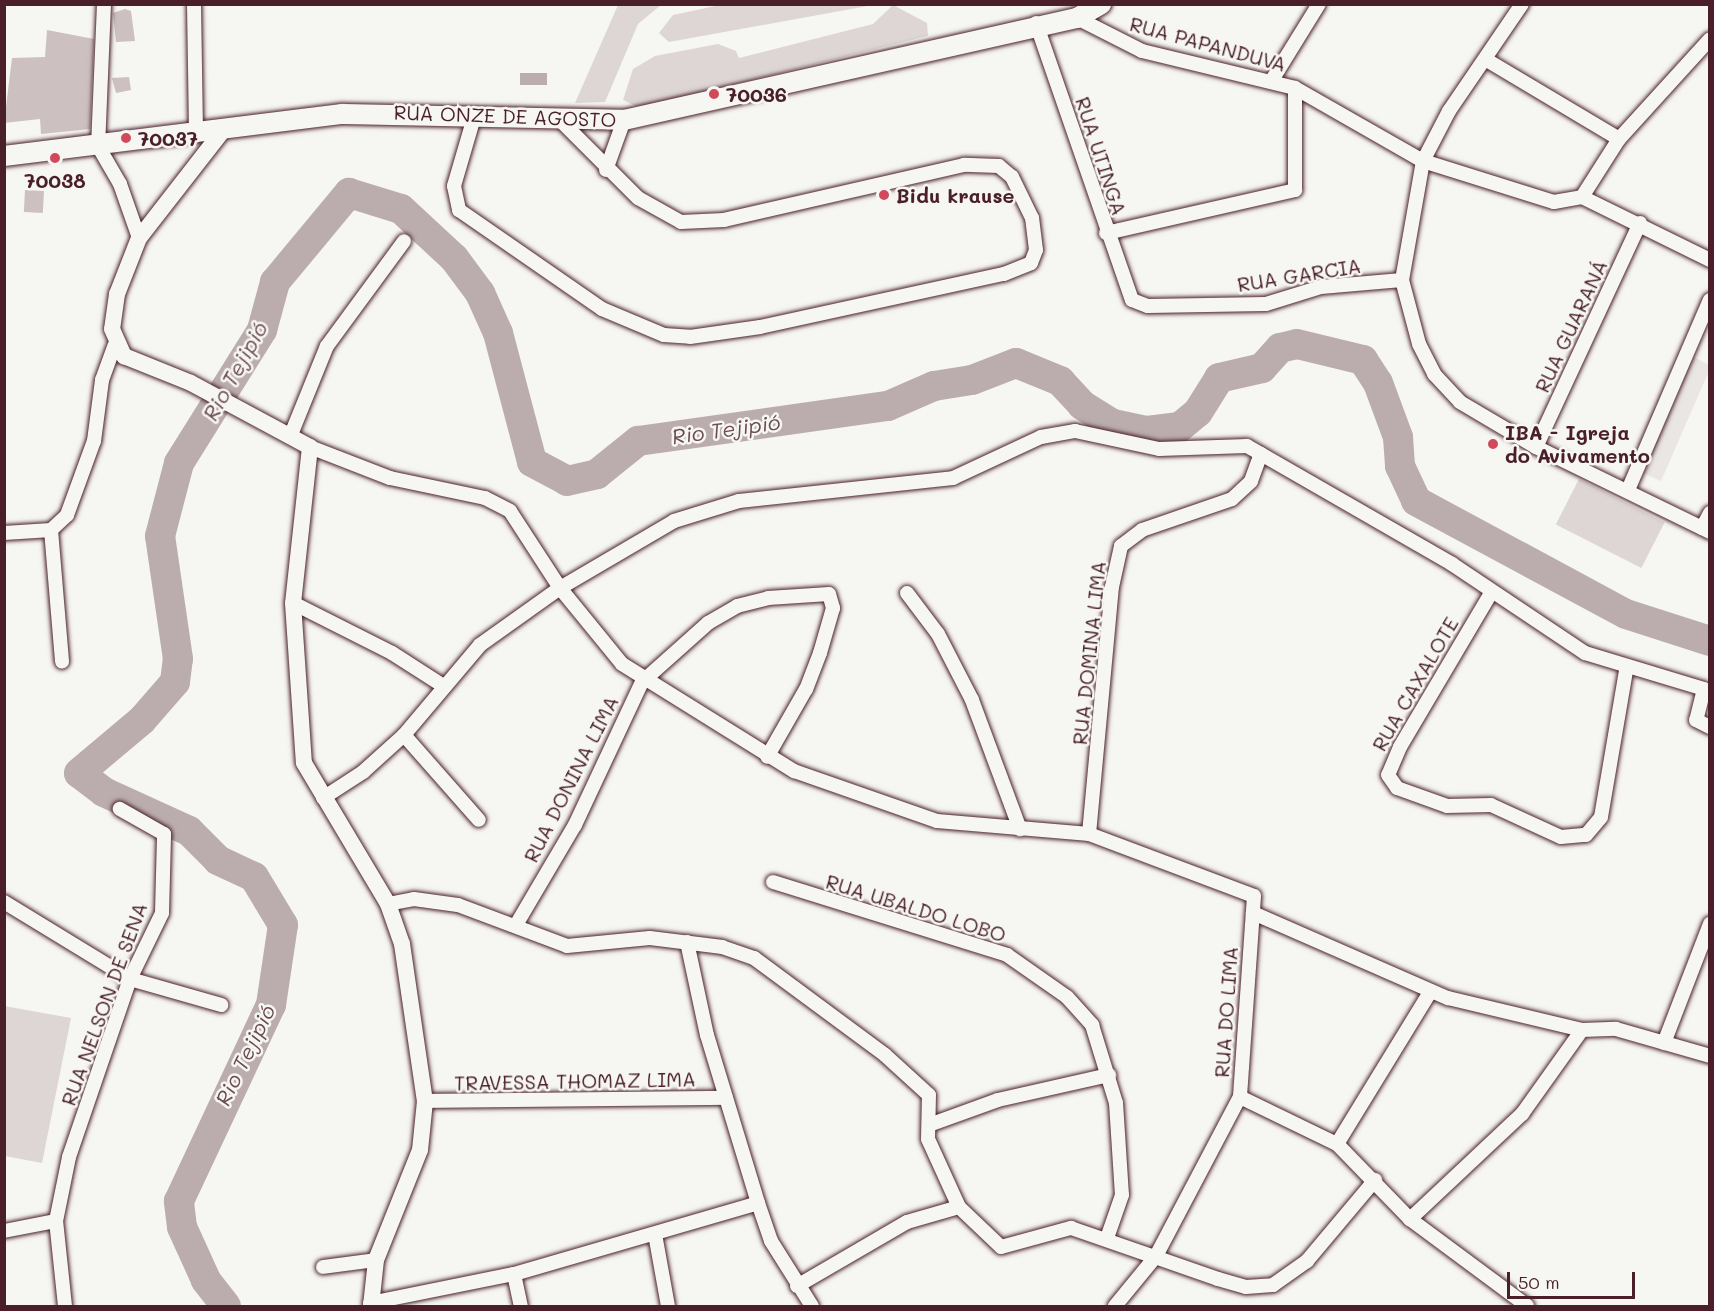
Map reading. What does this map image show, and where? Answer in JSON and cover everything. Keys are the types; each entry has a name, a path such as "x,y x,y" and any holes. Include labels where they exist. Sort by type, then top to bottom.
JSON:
{"main road":[{"name":"RUA ONZE DE AGOSTO","path":"4,156 376,112 624,120 1036,23 1077,18 1101,4"}],"street":[{"path":"104,4 98,146 117,178 139,238"},
{"path":"194,4 196,133"},
{"path":"1272,80 1319,4"},
{"path":"1522,4 1485,59 1423,161 1402,280 1409,314 1434,374 1460,402 1536,447 1706,530 1710,513"},
{"name":"RUA PAPANDUVA","path":"1077,18 1142,51 1272,80 1295,88 1423,161 1554,202 1582,198"},
{"name":"RUA UTINGA","path":"1036,23 1106,234 1132,300"},
{"path":"1709,40 1619,139 1582,198 1640,222 1710,260"},
{"path":"1485,59 1619,139"},
{"path":"1106,234 1294,190 1295,88"},
{"path":"475,114 454,186 459,210 602,309 635,326 690,337 1020,270 1036,250 1036,234 1012,177 999,166 964,165 696,223 651,209 606,170 560,119"},
{"path":"606,170 624,120"},
{"path":"4,533 51,530 73,505 94,441 102,380 115,345 117,294 139,238 224,129"},
{"name":"RUA GUARANÁ","path":"1536,447 1640,222"},
{"path":"290,437 327,346 404,241"},
{"name":"RUA GARCIA","path":"1132,300 1148,306 1266,304 1321,287 1402,280"},
{"path":"1628,490 1710,300"},
{"path":"115,345 140,365 191,382 310,447 390,478 501,505 518,519 560,588 602,645 642,681 767,757 823,784 937,821 1089,834"},
{"path":"323,798 363,772 404,735 442,685 480,645 560,588 649,534 698,513 740,501 953,478 1052,435 1098,432 1175,450 1234,444 1262,454 1452,564 1554,636 1626,670 1707,689 1696,720 1710,728"},
{"path":"310,447 293,603 304,764 388,904 404,954 425,1101 420,1150 376,1260 370,1305 514,1274 758,1203"},
{"name":"RUA DOMINA LIMA","path":"1089,834 1112,587 1121,546 1142,530 1232,499 1251,481 1262,454"},
{"path":"51,530 62,662"},
{"name":"RUA DONINA LIMA","path":"516,925 575,825 642,681 708,622 737,606 822,593 833,600 823,644 806,689 767,757"},
{"path":"908,593 938,634 972,700 1020,829"},
{"name":"RUA CAXALOTE","path":"1491,593 1400,747 1390,782 1448,806 1491,805 1574,839 1596,827 1601,817 1626,670"},
{"path":"293,603 392,653 442,685"},
{"path":"404,735 479,820"},
{"name":"RUA NELSON DE SENA","path":"65,1306 56,1221 69,1157 130,979 162,913 164,834 120,809"},
{"name":"RUA DO LIMA","path":"1089,834 1170,860 1254,896 1240,1097 1336,1144 1375,1180 1410,1219 1527,1306"},
{"name":"RUA UBALDO LOBO","path":"773,882 1007,955 1067,997 1092,1025 1109,1075 1123,1175 1122,1195 1107,1238"},
{"path":"388,904 414,899 458,904 578,947 638,937 687,942 754,958 854,1031 928,1095 928,1138 959,1207 1001,1247 1060,1227 1107,1238 1246,1287 1273,1284 1307,1261 1375,1180"},
{"path":"4,902 130,979 221,1005"},
{"path":"1253,913 1430,992 1582,1030 1604,1026 1710,1056"},
{"path":"1664,1043 1710,924"},
{"path":"687,942 726,1098 771,1241 797,1286 812,1306"},
{"path":"1336,1144 1430,992"},
{"path":"1410,1219 1522,1114 1582,1030"},
{"path":"928,1125 998,1100 1109,1075"},
{"path":"1115,1306 1156,1256 1240,1097"},
{"name":"TRAVESSA THOMAZ LIMA","path":"425,1101 726,1098"},
{"path":"797,1286 907,1222 959,1207"},
{"path":"4,1231 56,1221"},
{"path":"655,1234 668,1306"},
{"path":"323,1266 376,1260"},
{"path":"514,1274 521,1306"}],"shaded area":[{"path":"618,5 661,5 638,24 605,102 575,103"},
{"path":"720,5 873,5 669,42 659,33 673,15"},
{"path":"893,5 927,23 928,36 654,104 636,106 623,100 633,69 655,56 718,44 736,51 739,58 873,24"},
{"path":"520,73 547,73 547,85 520,85"},
{"path":"1694,357 1709,365 1709,371 1661,481 1643,473"},
{"path":"1579,479 1665,523 1641,568 1556,524"},
{"path":"4,1006 71,1018 42,1163 5,1156"}],"building":[{"path":"125,9 131,11 135,41 116,42 113,13"},
{"path":"47,30 94,39 90,129 41,134 40,119 4,123 12,58 45,57"},
{"path":"129,77 131,90 116,93 112,78"},
{"path":"25,190 44,191 43,213 24,212"}],"waterway":[{"name":"Rio Tejipió","path":"226,1306 206,1280 182,1227 179,1201 271,1005 283,925 254,877 218,860 189,831 104,792 79,773 142,720 175,682 178,659 160,536 179,463 262,330 275,282 349,193 401,209 454,258 480,293 498,333 532,462 567,481 597,474 638,441 888,406 934,386 972,380 1016,363 1060,381 1082,405 1113,424 1147,431 1180,427 1198,412 1219,378 1262,368 1280,348 1297,344 1363,360 1378,383 1398,437 1400,466 1416,501 1626,614 1710,641"}],"place":[{"name":"70036","path":"714,94"},
{"name":"70037","path":"126,138"},
{"name":"70038","path":"55,158"},
{"name":"Bidu krause","path":"884,195"},
{"name":"IBA - Igreja do Avivamento","path":"1493,444"}]}
